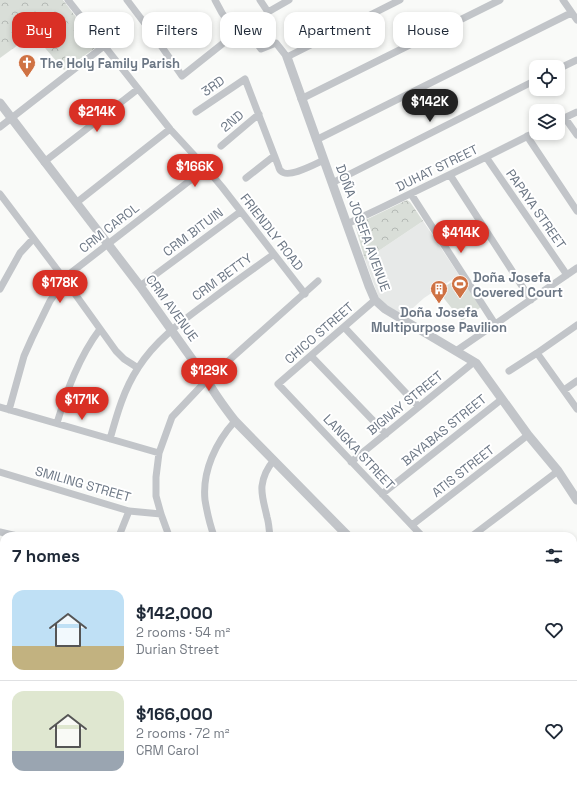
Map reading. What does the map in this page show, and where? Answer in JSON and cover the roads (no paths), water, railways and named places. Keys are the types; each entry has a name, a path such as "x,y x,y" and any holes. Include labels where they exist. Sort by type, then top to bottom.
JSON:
{"street":[{"name":"FRIENDLY ROAD","path":"68,0 77,12"},
{"path":"127,0 182,76 220,46"},
{"path":"215,0 221,12"},
{"path":"260,0 268,12 289,0"},
{"path":"287,57 400,0"},
{"path":"301,99 500,0"},
{"path":"563,0 577,20"},
{"path":"316,140 571,13"},
{"name":"DOÑA JOSEFA AVENUE","path":"276,43 287,57 375,300 385,309 476,363 528,435 558,471 577,500"},
{"path":"0,127 101,48"},
{"name":"FRIENDLY ROAD","path":"106,48 170,129 206,168 304,294"},
{"path":"565,66 577,60"},
{"name":"3RD","path":"196,112 245,79 259,114"},
{"path":"332,183 529,84"},
{"path":"44,162 138,89"},
{"name":"CRM AVENUE","path":"0,104 140,286 208,380 215,394 235,421 344,532"},
{"path":"565,117 577,112"},
{"path":"259,114 274,156 281,171 285,174 292,173 324,160"},
{"name":"2ND","path":"221,146 259,114"},
{"path":"565,123 577,135"},
{"path":"76,203 170,129"},
{"path":"527,136 577,211"},
{"name":"DUHAT STREET","path":"347,224 450,175 527,136"},
{"path":"246,178 274,156"},
{"name":"PAPAYA STREET","path":"486,157 567,275"},
{"name":"CRM CAROL","path":"9,410 24,356 50,301 68,275 206,168"},
{"path":"450,175 531,300"},
{"path":"411,194 495,324"},
{"path":"0,195 65,280 116,351 124,359 138,368"},
{"name":"CRM BITUIN","path":"140,286 240,212"},
{"path":"0,289 20,253 33,239"},
{"name":"CRM BETTY","path":"110,439 116,415 124,395 138,368 158,344 184,319 274,254"},
{"path":"456,351 577,268"},
{"path":"167,532 160,514 156,496 156,477 159,453 172,417 208,380 318,281"},
{"name":"CHICO STREET","path":"278,384 375,300"},
{"path":"509,370 537,353 577,325"},
{"path":"344,327 419,407"},
{"path":"57,423 72,378 100,329"},
{"path":"537,353 577,409"},
{"path":"311,356 386,434"},
{"name":"BIGNAY STREET","path":"351,462 474,362"},
{"path":"564,390 577,381"},
{"name":"LANGKA STREET","path":"278,384 418,532"},
{"name":"BAYABAS STREET","path":"382,494 502,399"},
{"path":"0,407 159,453"},
{"path":"213,532 205,499 207,471 218,443 235,421"},
{"name":"ATIS STREET","path":"412,525 528,435"},
{"path":"269,532 262,486 269,466 274,460"},
{"path":"477,532 558,471"},
{"name":"SMILING STREET","path":"0,472 129,511 160,514"},
{"path":"121,532 129,511"}],"place":[{"name":"The Holy Family Parish","path":"27,78"},
{"name":"Doña Josefa Covered Court","path":"460,299"},
{"name":"Doña Josefa Multipurpose Pavilion","path":"439,304"}]}
